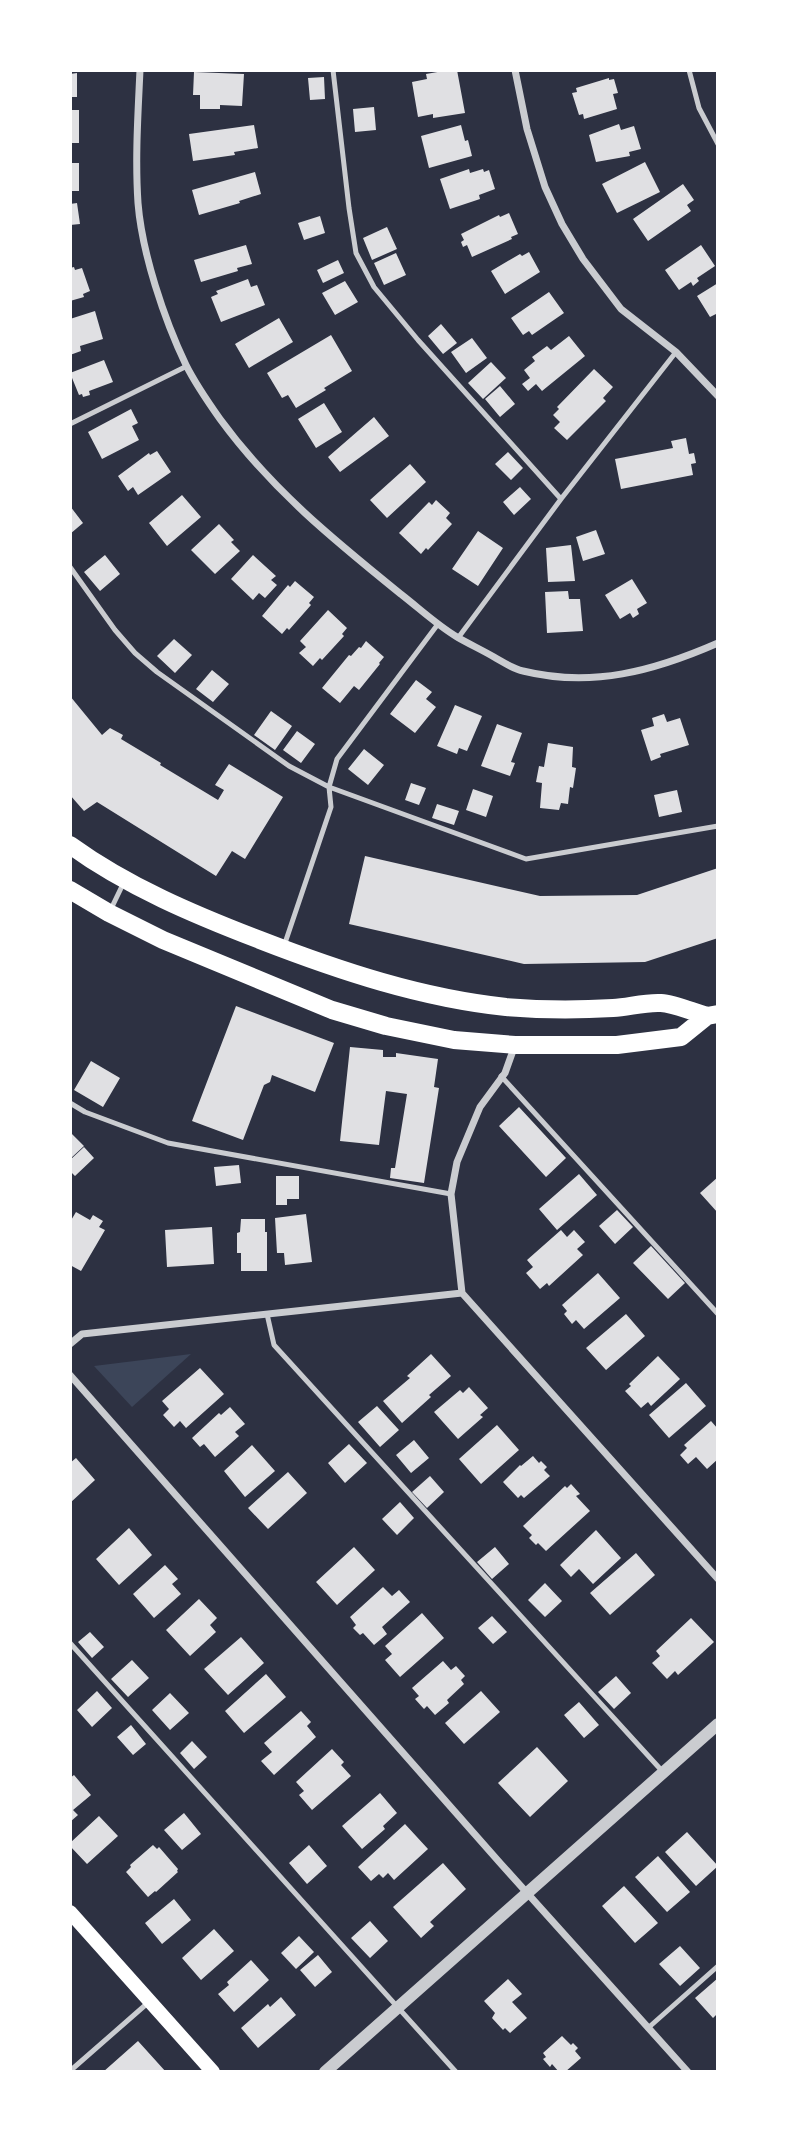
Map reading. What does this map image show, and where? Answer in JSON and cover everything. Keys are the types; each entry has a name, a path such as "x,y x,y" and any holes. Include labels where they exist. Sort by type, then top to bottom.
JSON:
{"main road":[{"path":"70,845 125,880 190,911 283,949 399,988 507,1007 560,1010 662,1003 712,1015"},
{"path":"70,890 109,914 163,940 332,1010 386,1026 454,1040 515,1045 617,1045 681,1037 712,1015"},
{"path":"70,1912 213,2072"}],"street":[{"path":"140,70 136,162 138,206 148,259 165,313 187,366 210,404 237,442 282,493 342,547 438,624 457,638 520,670 570,679 611,677 694,654 718,643"},
{"path":"515,70 545,187 583,259 621,309 676,352 718,396"},
{"path":"515,1045 506,1071 480,1107 457,1162 451,1194 462,1293 718,1578"},
{"path":"70,1343 82,1334 462,1293"},
{"path":"70,1375 688,2072"},
{"path":"325,2072 718,1724"}],"lane":[{"path":"333,70 356,253 374,287 561,499"},
{"path":"689,70 699,108 718,144"},
{"path":"457,638 676,352"},
{"path":"70,424 187,366"},
{"path":"70,567 115,631 157,672 289,766 329,787 526,859 718,826"},
{"path":"283,949 331,807 329,787 337,759 438,624"},
{"path":"109,914 125,880"},
{"path":"501,1076 718,1314"},
{"path":"70,1103 85,1112 168,1143 451,1194"},
{"path":"267,1314 274,1345 664,1772"},
{"path":"70,1643 456,2072"},
{"path":"648,2028 718,1966"},
{"path":"70,2071 150,2001"}],"shaded area":[{"path":"191,1354 132,1407 94,1366"}],"building":[{"path":"457,70 465,113 433,118 433,114 418,117 412,82 427,79 426,74"},
{"path":"194,72 244,74 242,106 220,105 220,109 200,109 200,95 193,95"},
{"path":"77,73 77,97 70,97 70,74"},
{"path":"324,77 325,99 310,100 308,78"},
{"path":"609,78 614,79 618,93 613,94 617,109 584,119 583,114 579,115 572,93 577,92 576,88"},
{"path":"374,107 376,130 355,132 353,109"},
{"path":"70,110 79,110 79,143 70,143"},
{"path":"619,124 621,130 634,126 641,149 629,152 630,156 596,162 589,135"},
{"path":"254,125 258,148 234,152 235,155 193,161 189,134"},
{"path":"461,125 472,156 429,168 421,136"},
{"path":"645,162 660,192 617,213 602,184"},
{"path":"70,163 79,163 79,191 70,191"},
{"path":"469,169 470,173 489,170 495,189 479,195 480,199 450,209 440,179"},
{"path":"255,172 261,194 199,215 192,190"},
{"path":"683,184 694,200 687,205 691,211 648,241 633,219"},
{"path":"77,203 80,224 70,225 70,204"},
{"path":"509,213 518,234 472,257 467,245 463,247 461,234 499,215 500,217"},
{"path":"320,216 325,233 304,240 298,223"},
{"path":"387,227 397,249 372,260 363,238"},
{"path":"246,245 252,264 201,282 194,260"},
{"path":"701,245 715,266 697,278 699,281 693,286 691,282 679,290 665,270"},
{"path":"529,252 540,272 505,294 491,271 520,254 522,256"},
{"path":"396,253 406,275 384,285 374,263"},
{"path":"338,260 344,273 323,283 317,270"},
{"path":"74,267 75,270 82,268 90,291 83,294 84,297 70,301 70,268"},
{"path":"248,279 251,287 257,285 265,305 221,322 211,297 218,294 216,291"},
{"path":"345,281 358,302 335,315 322,293"},
{"path":"718,283 718,313 710,317 697,296"},
{"path":"549,292 564,313 532,335 529,331 523,335 511,318"},
{"path":"95,311 103,339 80,346 81,351 70,355 70,319"},
{"path":"279,318 293,342 249,368 235,344"},
{"path":"441,324 457,343 443,354 428,336"},
{"path":"331,335 352,371 296,408 288,395 282,398 267,373"},
{"path":"569,336 585,356 542,391 536,384 528,391 522,384 530,378 524,370 535,361 532,357 547,346 551,350"},
{"path":"472,338 487,358 466,373 451,352"},
{"path":"104,360 113,382 89,391 90,395 79,395 70,373"},
{"path":"491,362 506,378 483,399 468,383"},
{"path":"594,369 613,387 603,398 606,401 567,440 554,428 560,422 553,415 559,409 557,407"},
{"path":"500,386 515,404 500,417 485,399"},
{"path":"324,403 342,432 316,448 298,419"},
{"path":"131,409 138,423 132,426 139,440 102,459 88,432"},
{"path":"374,417 389,436 340,472 328,457"},
{"path":"686,438 689,454 694,453 696,463 691,464 693,475 621,489 615,459 673,448 671,441"},
{"path":"157,451 171,472 138,495 133,487 128,491 118,476 149,453 150,455"},
{"path":"508,452 523,468 511,480 495,464"},
{"path":"410,464 426,482 387,518 370,500"},
{"path":"520,487 531,499 514,515 503,502"},
{"path":"182,495 201,517 167,546 149,523"},
{"path":"436,500 450,513 446,518 452,524 421,554 399,533 429,502 432,505"},
{"path":"70,506 83,523 70,534"},
{"path":"219,524 240,551 215,574 191,550"},
{"path":"596,530 605,554 583,561 576,537"},
{"path":"478,531 503,548 478,586 452,569"},
{"path":"571,545 575,581 548,582 546,548"},
{"path":"105,555 120,574 100,591 84,572"},
{"path":"253,555 276,576 271,580 277,585 265,598 259,593 253,600 231,579"},
{"path":"632,579 647,603 637,609 639,614 633,618 630,613 620,619 605,595"},
{"path":"295,581 314,597 309,603 311,605 289,630 287,628 282,634 262,616 288,585 290,587"},
{"path":"568,591 569,599 580,599 583,631 547,633 545,592"},
{"path":"328,610 347,628 342,634 344,636 313,666 299,653 306,647 300,641"},
{"path":"174,639 192,655 175,673 157,656"},
{"path":"366,641 384,657 359,690 354,686 340,703 322,688 349,655 361,648"},
{"path":"212,670 229,684 213,702 196,689"},
{"path":"416,680 432,692 426,699 436,707 415,733 390,714"},
{"path":"70,696 102,735 110,728 123,735 121,739 218,800 224,790 215,785 229,764 283,797 245,859 232,851 216,876 97,802 84,811 70,795"},
{"path":"455,705 482,716 467,751 459,748 457,754 437,746"},
{"path":"271,711 292,726 275,750 254,735"},
{"path":"664,714 667,722 680,718 689,745 660,754 661,757 651,761 641,730 654,726 652,718"},
{"path":"497,724 522,733 511,762 515,763 510,776 481,766"},
{"path":"297,731 315,744 301,763 283,750"},
{"path":"548,743 573,747 572,767 576,768 573,788 570,787 568,804 561,803 559,810 540,808 542,783 536,782 539,766 544,767"},
{"path":"364,749 384,765 368,785 348,769"},
{"path":"411,783 426,788 419,805 405,800"},
{"path":"473,789 493,796 486,817 466,810"},
{"path":"677,790 682,812 659,817 654,795"},
{"path":"437,804 459,811 454,825 432,818"},
{"path":"365,856 540,896 637,895 718,868 718,938 645,962 524,964 349,924"},
{"path":"236,1006 334,1043 315,1092 272,1075 270,1082 264,1085 243,1140 192,1121"},
{"path":"350,1047 383,1050 383,1057 396,1057 396,1053 438,1059 434,1087 439,1088 424,1183 390,1178 391,1168 395,1168 407,1094 386,1091 379,1145 340,1141"},
{"path":"91,1061 120,1078 103,1107 74,1090"},
{"path":"519,1107 566,1158 546,1177 499,1126"},
{"path":"70,1132 84,1146 70,1159"},
{"path":"84,1147 94,1158 75,1176 70,1171 70,1160"},
{"path":"239,1165 241,1183 216,1186 214,1167"},
{"path":"579,1174 597,1195 557,1230 539,1209"},
{"path":"276,1176 299,1176 299,1199 287,1199 287,1205 276,1205"},
{"path":"718,1177 718,1213 700,1193"},
{"path":"617,1210 633,1227 615,1244 599,1226"},
{"path":"76,1212 90,1220 93,1215 103,1221 99,1227 105,1230 81,1271 70,1265 70,1222"},
{"path":"306,1214 312,1262 285,1265 284,1253 277,1253 275,1218"},
{"path":"241,1219 265,1219 267,1271 241,1271 237,1233 240,1232"},
{"path":"212,1227 214,1264 167,1267 165,1230"},
{"path":"561,1230 567,1237 574,1230 585,1242 577,1249 583,1255 549,1286 547,1283 540,1289 526,1273 533,1267 527,1260"},
{"path":"651,1246 685,1283 668,1299 633,1263"},
{"path":"598,1273 620,1298 584,1329 576,1320 572,1324 564,1314 567,1311 562,1305"},
{"path":"626,1314 645,1336 606,1370 586,1348"},
{"path":"431,1354 451,1376 402,1423 383,1401 410,1378 407,1376"},
{"path":"658,1356 680,1379 651,1406 648,1402 641,1408 625,1391"},
{"path":"200,1368 224,1394 186,1428 180,1421 174,1427 163,1415 169,1409 162,1401"},
{"path":"686,1383 706,1406 669,1438 649,1415"},
{"path":"469,1387 488,1408 480,1415 483,1417 458,1439 434,1412 460,1390 463,1393"},
{"path":"377,1406 399,1430 380,1447 358,1422"},
{"path":"230,1407 245,1424 235,1432 239,1436 215,1457 204,1444 200,1447 192,1438 219,1413 221,1415"},
{"path":"711,1421 718,1429 718,1459 707,1469 696,1457 688,1464 680,1455 687,1448 684,1445"},
{"path":"497,1425 519,1450 481,1484 459,1459"},
{"path":"414,1440 429,1458 411,1473 396,1455"},
{"path":"349,1444 367,1463 345,1483 328,1463"},
{"path":"252,1445 275,1471 245,1497 224,1471"},
{"path":"533,1456 547,1467 544,1470 550,1476 524,1498 521,1495 518,1498 503,1482"},
{"path":"76,1458 95,1480 70,1503 70,1463"},
{"path":"288,1472 307,1493 268,1529 248,1508"},
{"path":"430,1476 444,1492 427,1508 412,1492"},
{"path":"571,1484 580,1494 576,1496 590,1511 546,1551 529,1538 532,1535 523,1526 565,1486 567,1488"},
{"path":"400,1502 414,1518 397,1535 382,1519"},
{"path":"129,1528 152,1555 119,1585 96,1559"},
{"path":"596,1530 621,1558 593,1584 579,1569 571,1577 560,1565"},
{"path":"354,1547 375,1570 337,1605 316,1582"},
{"path":"495,1547 509,1564 492,1579 477,1562"},
{"path":"636,1553 655,1575 610,1615 590,1593"},
{"path":"165,1565 178,1579 172,1584 181,1594 154,1618 133,1594"},
{"path":"545,1583 562,1601 545,1617 528,1600"},
{"path":"383,1587 392,1596 399,1590 410,1602 382,1627 387,1634 374,1645 363,1633 360,1635 353,1628 356,1625 350,1617"},
{"path":"199,1599 217,1618 210,1625 216,1632 190,1656 166,1630"},
{"path":"422,1613 444,1638 400,1677 385,1660 392,1654 385,1646"},
{"path":"492,1616 507,1632 493,1644 478,1628"},
{"path":"691,1618 714,1642 678,1675 675,1671 667,1679 652,1663 660,1656 656,1651"},
{"path":"90,1632 104,1647 92,1658 78,1642"},
{"path":"241,1637 264,1663 228,1695 204,1669"},
{"path":"132,1660 149,1678 128,1697 111,1679"},
{"path":"443,1661 451,1670 456,1666 465,1676 461,1680 464,1684 435,1715 427,1706 424,1709 415,1699 419,1696 412,1688"},
{"path":"266,1674 286,1697 244,1733 225,1711"},
{"path":"616,1676 631,1693 614,1709 598,1692"},
{"path":"97,1691 112,1708 92,1727 77,1710"},
{"path":"481,1691 500,1712 464,1744 445,1723"},
{"path":"170,1693 189,1713 170,1730 152,1710"},
{"path":"579,1702 599,1725 584,1738 564,1715"},
{"path":"301,1711 311,1722 307,1726 316,1737 274,1775 261,1761 272,1752 264,1743"},
{"path":"131,1725 146,1744 133,1755 117,1737"},
{"path":"192,1741 207,1757 194,1769 180,1753"},
{"path":"537,1747 568,1781 530,1817 498,1783"},
{"path":"332,1749 344,1762 341,1765 351,1776 312,1810 299,1795 304,1791 296,1782"},
{"path":"74,1775 91,1795 73,1810 78,1815 70,1822 70,1778"},
{"path":"380,1793 397,1813 383,1826 385,1829 362,1849 342,1826"},
{"path":"184,1813 201,1834 182,1850 164,1830"},
{"path":"99,1816 118,1836 87,1864 70,1843"},
{"path":"405,1824 428,1849 394,1880 388,1873 383,1878 379,1874 371,1881 358,1867"},
{"path":"687,1832 718,1866 696,1886 665,1852"},
{"path":"153,1845 157,1849 159,1847 178,1872 148,1897 126,1872 130,1865"},
{"path":"309,1845 327,1866 307,1884 289,1863"},
{"path":"658,1856 690,1892 667,1912 635,1877"},
{"path":"443,1863 466,1889 430,1922 434,1926 421,1938 393,1907"},
{"path":"624,1886 658,1923 635,1943 602,1906"},
{"path":"174,1899 191,1920 162,1944 145,1923"},
{"path":"370,1921 388,1941 370,1958 351,1938"},
{"path":"214,1929 234,1951 201,1980 182,1958"},
{"path":"299,1936 314,1952 296,1969 281,1953"},
{"path":"680,1946 700,1968 680,1986 659,1964"},
{"path":"318,1955 332,1972 315,1987 300,1970"},
{"path":"251,1960 269,1980 234,2012 218,1994"},
{"path":"718,1978 718,2013 713,2018 695,1998"},
{"path":"508,1979 522,1994 512,2002 527,2018 510,2033 505,2028 503,2030 492,2018 495,2013 484,2001"},
{"path":"281,1997 296,2015 258,2048 241,2028 268,2004 270,2007"},
{"path":"562,2036 578,2048 575,2051 581,2058 565,2072 559,2072 543,2059 546,2057 543,2053"},
{"path":"138,2041 166,2072 103,2072"}]}
